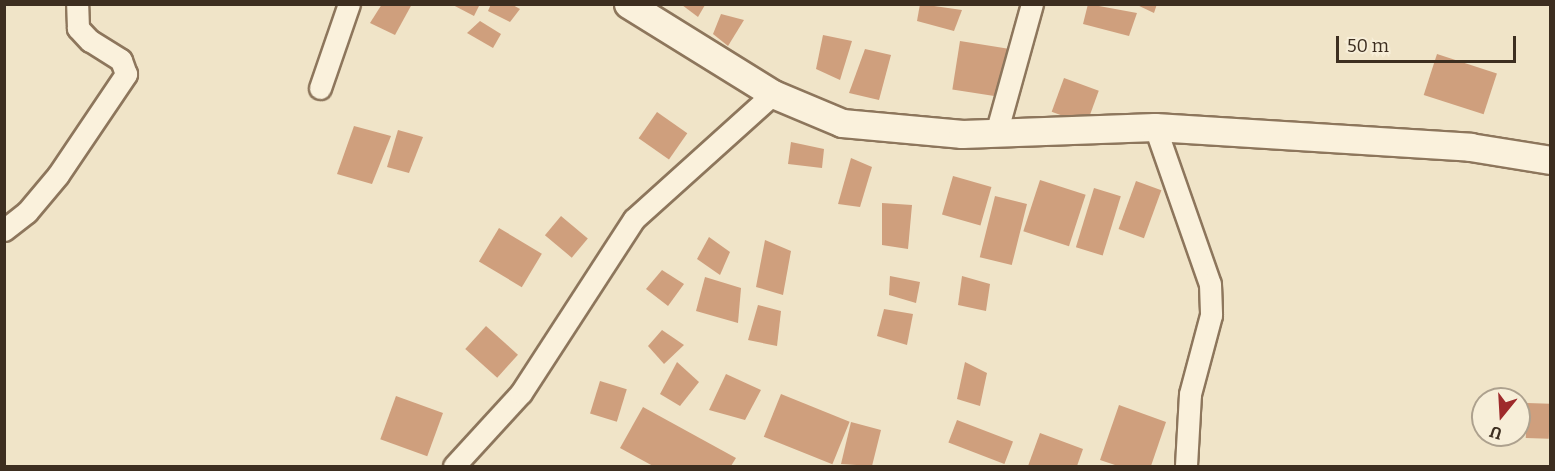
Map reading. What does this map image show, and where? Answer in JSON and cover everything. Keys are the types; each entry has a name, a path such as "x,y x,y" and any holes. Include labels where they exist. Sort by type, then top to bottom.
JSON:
{"street":[{"path":"4,230 27,213 58,175 126,74 122,60 90,41 78,28 77,4"},
{"path":"320,88 349,4"},
{"path":"628,4 773,94 842,123 898,131 997,130 1090,133 1155,127 1470,147 1551,160"},
{"path":"997,130 1032,4"},
{"path":"454,466 521,393 634,219 773,94"},
{"path":"1155,127 1210,284 1208,331 1190,394 1186,466"}],"building":[{"path":"382,4 412,4 395,35 370,23"},
{"path":"451,4 480,4 474,16"},
{"path":"491,4 511,4 520,9 510,22 488,11"},
{"path":"920,4 962,10 954,31 917,21"},
{"path":"1088,4 1137,13 1129,36 1083,24"},
{"path":"1135,4 1157,4 1154,13"},
{"path":"682,5 705,5 698,17"},
{"path":"721,14 744,20 728,46 713,34"},
{"path":"480,21 501,34 493,48 467,33"},
{"path":"823,35 852,41 840,80 816,69"},
{"path":"960,41 1008,49 1001,97 952,89"},
{"path":"865,49 891,55 879,100 849,93"},
{"path":"1437,54 1497,73 1484,114 1424,95"},
{"path":"1064,78 1099,91 1086,124 1052,112"},
{"path":"657,112 687,133 669,159 639,138"},
{"path":"354,126 391,136 372,184 337,174"},
{"path":"398,130 423,137 409,173 387,167"},
{"path":"791,142 824,149 822,168 788,164"},
{"path":"851,158 872,167 860,207 838,204"},
{"path":"953,176 991,187 980,225 942,214"},
{"path":"1040,180 1086,195 1069,246 1023,231"},
{"path":"1136,181 1161,190 1144,238 1119,229"},
{"path":"1094,188 1121,196 1103,255 1076,247"},
{"path":"995,196 1027,204 1012,265 980,257"},
{"path":"882,203 912,205 908,249 882,245"},
{"path":"561,216 588,238 572,258 545,235"},
{"path":"499,228 542,254 522,287 479,261"},
{"path":"709,237 730,252 720,275 697,259"},
{"path":"765,240 791,251 783,295 756,287"},
{"path":"662,270 684,284 668,306 646,289"},
{"path":"890,276 920,282 916,303 889,295"},
{"path":"962,276 990,284 986,311 958,305"},
{"path":"705,277 741,288 738,323 696,311"},
{"path":"758,305 781,311 777,346 748,340"},
{"path":"884,309 913,314 907,345 877,336"},
{"path":"486,326 518,355 497,378 465,349"},
{"path":"662,330 684,345 664,364 648,346"},
{"path":"677,362 699,382 680,406 660,394"},
{"path":"965,362 987,373 980,406 957,399"},
{"path":"726,374 761,390 745,420 709,410"},
{"path":"600,381 627,389 617,422 590,414"},
{"path":"781,394 850,422 832,464 764,437"},
{"path":"396,396 443,413 427,456 380,439"},
{"path":"1531,403 1550,404 1549,439 1531,438"},
{"path":"1119,405 1166,422 1151,466 1118,466 1100,460"},
{"path":"643,407 736,458 731,466 653,466 620,448"},
{"path":"957,420 1013,442 1004,464 948,442"},
{"path":"851,422 881,430 872,466 841,464"},
{"path":"1040,433 1083,449 1077,466 1028,466"}]}
